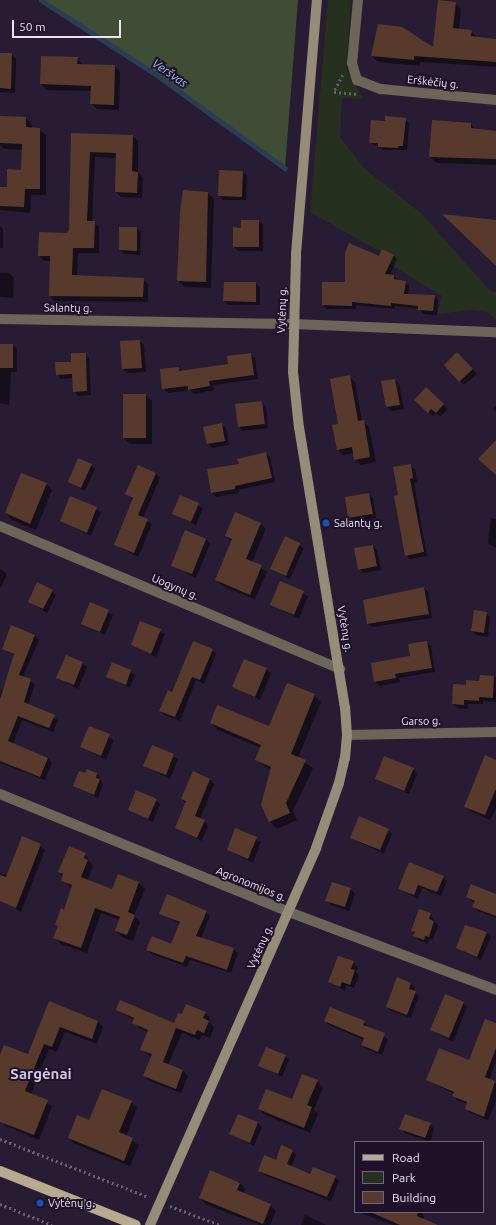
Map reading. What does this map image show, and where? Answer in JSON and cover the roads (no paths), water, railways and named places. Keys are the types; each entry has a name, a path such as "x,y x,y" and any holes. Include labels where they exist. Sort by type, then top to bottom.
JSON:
{"main road":[{"name":"Vytėnų g.","path":"150,1225 159,1201 289,912 316,848 339,782 347,735 340,670 299,428 293,372 293,324 317,0"},
{"path":"0,1171 136,1225"}],"street":[{"name":"Erškėčių g.","path":"358,0 352,63 357,80 367,86 496,100"},
{"name":"Salantų g.","path":"0,319 293,324 496,332"},
{"name":"Uogynų g.","path":"0,526 340,670"},
{"name":"Garso g.","path":"347,735 496,732"},
{"name":"Agronomijos g.","path":"0,794 289,912 496,990"}],"waterway":[{"name":"Veršvas","path":"41,0 157,75 285,168"}],"place":[{"name":"Salantų g.","path":"326,523"},
{"name":"Vytėnų g.","path":"40,1203"}],"district":[{"name":"Sargėnai","path":"41,1074"}]}
